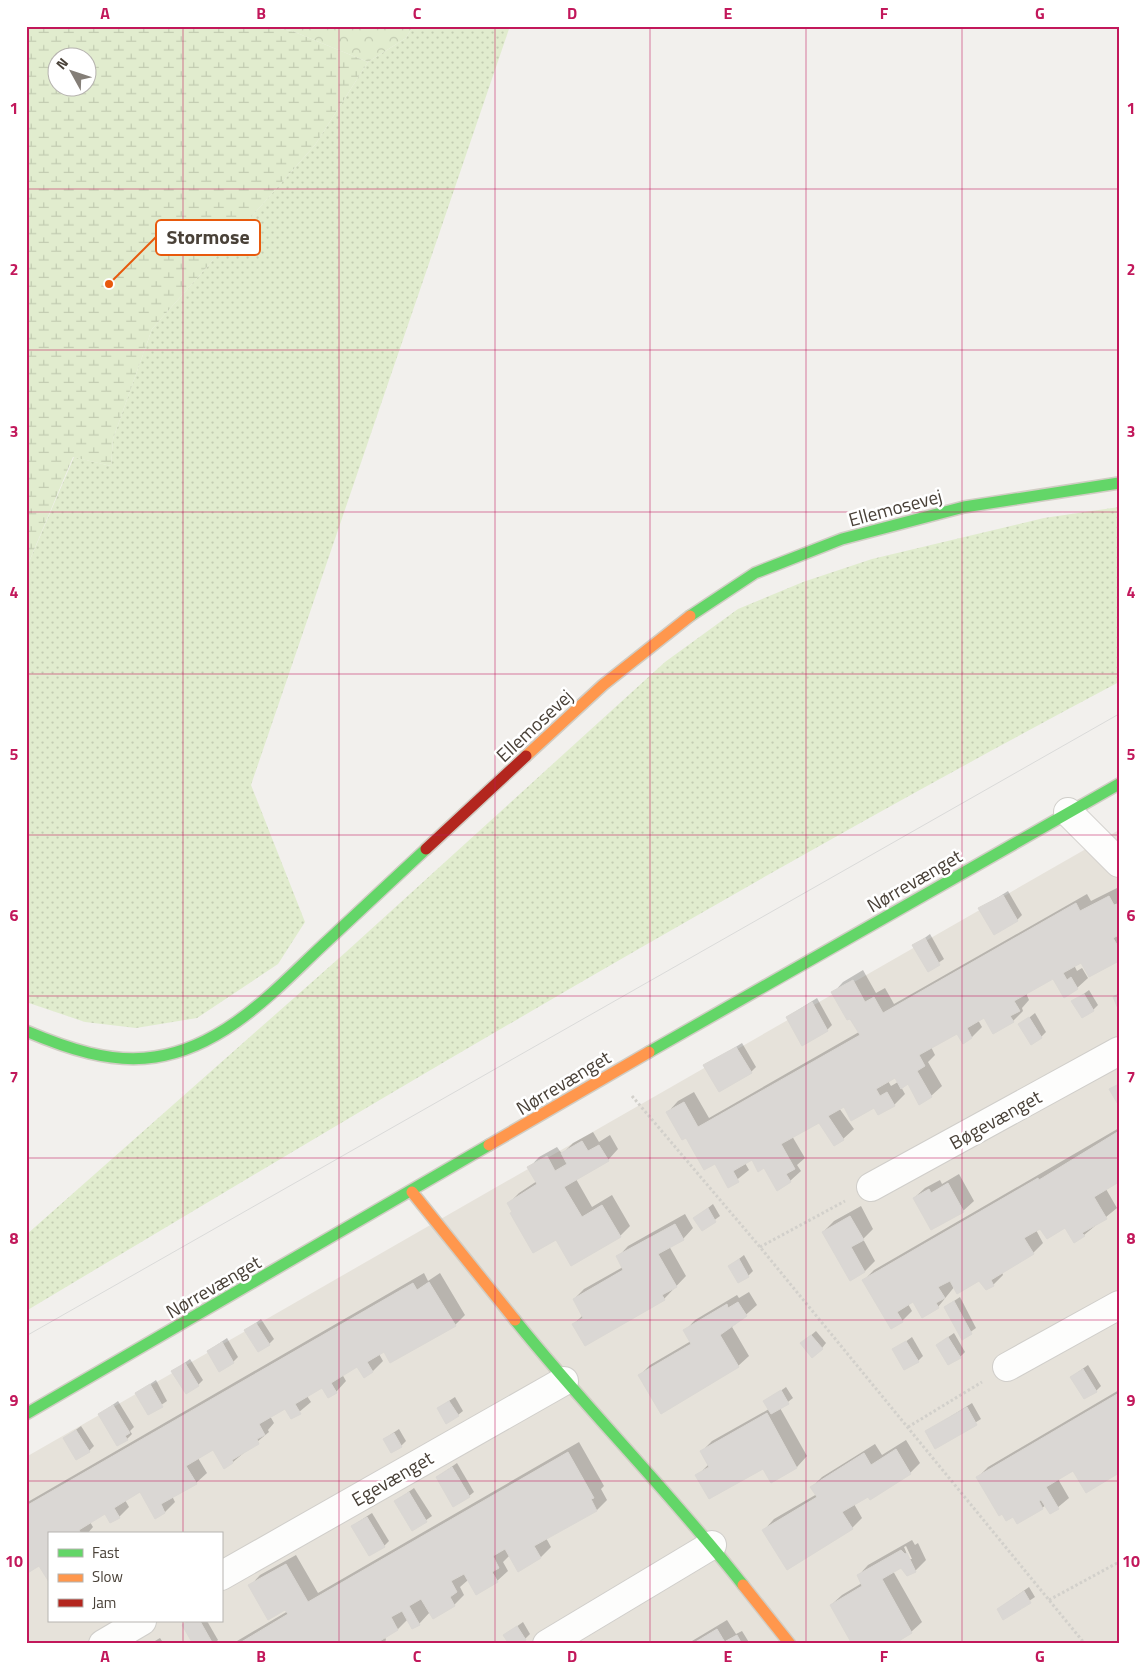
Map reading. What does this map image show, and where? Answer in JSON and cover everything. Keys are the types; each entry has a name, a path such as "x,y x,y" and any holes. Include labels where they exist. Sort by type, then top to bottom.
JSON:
{"street":[{"name":"Ellemosevej","path":"26,1031 58,1045 114,1058 156,1058 204,1042 251,1012 603,685 676,626 755,573 842,539 964,507 1119,483"},
{"name":"Nørrevænget","path":"26,1414 412,1192 613,1073 1119,784"},
{"path":"1068,812 1119,862"},
{"name":"Bøgevænget","path":"871,1187 1119,1051"},
{"path":"412,1192 564,1381 712,1545 790,1644"},
{"path":"1008,1367 1119,1305"},
{"name":"Egevænget","path":"222,1575 564,1381"},
{"path":"547,1644 712,1545"},
{"path":"103,1644 140,1622"}],"path":[{"path":"613,1073 760,1247 1085,1644"},
{"path":"760,1247 871,1187"},
{"path":"908,1427 1008,1367"},
{"path":"1049,1600 1119,1562"}],"shaded area":[{"path":"1119,830 1119,1644 26,1644 26,1457"}],"green space":[{"path":"26,26 262,26 292,31 368,62 315,145 152,329 113,439 111,466 73,457 26,569"},
{"path":"262,26 413,26 406,38 368,62 292,31"},
{"path":"413,26 510,26 251,785 305,922 278,964 197,1018 136,1028 85,1022 26,1002 26,569 74,457 111,466 113,439 152,329 315,145 368,62 406,38"},
{"path":"1119,507 1119,682 842,833 569,989 26,1311 26,1235 346,952 665,662 738,609 803,582 872,559 1044,518"}],"building":[{"path":"1003,895 1018,921 994,935 978,908"},
{"path":"1109,896 1114,905 1117,904 1119,907 1119,935 1113,938 1119,948 1119,961 1089,977 1081,963 1063,973 1067,980 1071,977 1078,989 1064,998 1053,979 1014,1001 1020,1011 1010,1016 1014,1022 993,1034 984,1018 967,1028 972,1038 963,1044 957,1034 919,1055 925,1066 917,1071 932,1097 919,1105 908,1084 901,1089 895,1078 876,1089 880,1096 887,1092 895,1106 878,1115 874,1108 851,1121 844,1107 828,1116 844,1140 834,1146 819,1123 781,1144 795,1169 786,1174 791,1182 777,1191 764,1168 758,1172 752,1160 733,1171 739,1182 728,1188 715,1164 704,1170 686,1138 682,1140 666,1112 684,1102 698,1127 860,1035 850,1019 847,1020 831,992 853,980 865,1002 874,997 883,1013 1076,903 1080,911"},
{"path":"925,938 940,965 928,972 912,945"},
{"path":"1119,993 1119,1011 1113,997"},
{"path":"1084,994 1094,1011 1082,1018 1071,1001"},
{"path":"812,1002 828,1031 802,1046 786,1017"},
{"path":"1029,1017 1042,1038 1031,1045 1018,1024"},
{"path":"736,1047 752,1073 719,1092 703,1065"},
{"path":"1119,1084 1119,1106 1109,1089"},
{"path":"1119,1131 1119,1182 1094,1197 1107,1219 1082,1233 1085,1236 1074,1243 1065,1228 1047,1239 1040,1229 1024,1238 1034,1254 991,1280 994,1286 986,1290 979,1281 957,1294 950,1281 938,1287 945,1298 936,1303 939,1308 922,1318 913,1302 897,1312 903,1322 891,1329 862,1280 1038,1178 1039,1180"},
{"path":"582,1141 588,1151 599,1145 609,1161 564,1187 582,1217 602,1205 621,1237 571,1266 556,1240 533,1253 510,1213 512,1212 507,1203 537,1184 527,1167 547,1156 555,1171 567,1164 561,1153"},
{"path":"948,1183 964,1212 931,1230 913,1198 929,1189 931,1193"},
{"path":"708,1208 716,1222 702,1231 693,1218"},
{"path":"850,1216 864,1240 851,1247 865,1272 850,1281 822,1232"},
{"path":"675,1224 684,1240 658,1254 677,1287 662,1295 665,1300 585,1346 572,1324 583,1318 573,1299 623,1270 616,1256"},
{"path":"739,1259 749,1277 738,1283 728,1266"},
{"path":"429,1282 456,1326 390,1363 384,1352 367,1362 373,1372 364,1378 357,1367 331,1383 337,1393 328,1398 322,1388 295,1404 301,1414 291,1419 285,1409 259,1424 265,1435 257,1439 259,1444 232,1460 233,1463 224,1469 213,1450 186,1466 197,1484 161,1504 165,1513 155,1519 140,1492 114,1508 120,1518 110,1523 105,1514 79,1530 80,1532 48,1532 48,1580 39,1566 26,1574 26,1506 413,1283 417,1290"},
{"path":"954,1301 972,1334 962,1340 944,1307"},
{"path":"738,1302 747,1316 720,1335 739,1367 661,1414 638,1375 691,1344 683,1330 727,1304 728,1308"},
{"path":"256,1323 270,1345 258,1352 244,1330"},
{"path":"811,1335 823,1349 812,1358 800,1343"},
{"path":"948,1337 961,1358 948,1365 936,1345"},
{"path":"906,1341 919,1362 904,1370 892,1349"},
{"path":"222,1342 234,1363 219,1372 207,1351"},
{"path":"185,1363 199,1386 186,1394 171,1371"},
{"path":"1083,1369 1097,1392 1084,1399 1070,1377"},
{"path":"150,1384 163,1407 148,1415 135,1393"},
{"path":"781,1390 789,1404 771,1414 763,1401"},
{"path":"1119,1393 1119,1473 1086,1493 1073,1471 1046,1487 1059,1509 1050,1514 1041,1500 1039,1501 1043,1509 1017,1524 1013,1517 1006,1521 1002,1514 999,1516 976,1477"},
{"path":"449,1401 459,1416 446,1424 437,1408"},
{"path":"113,1405 130,1433 125,1436 128,1440 117,1446 98,1414"},
{"path":"967,1407 977,1425 935,1449 925,1431"},
{"path":"767,1413 797,1468 771,1483 763,1469 709,1499 695,1475 709,1467 700,1451"},
{"path":"76,1430 90,1452 76,1460 63,1438"},
{"path":"394,1433 402,1447 391,1453 383,1439"},
{"path":"896,1449 911,1474 870,1500 868,1497 842,1512 853,1529 787,1570 762,1530 817,1497 810,1487 864,1453 871,1465"},
{"path":"568,1452 594,1498 591,1499 597,1511 534,1546 541,1558 518,1572 505,1549 493,1556 499,1568 492,1572 498,1582 476,1595 464,1574 451,1581 457,1592 450,1597 455,1606 433,1619 421,1599 409,1606 420,1625 412,1629 402,1611 391,1617 398,1630 375,1644 238,1644 288,1614 285,1610 268,1620 248,1585 286,1564 308,1602"},
{"path":"452,1467 470,1497 453,1507 436,1477"},
{"path":"409,1492 427,1522 412,1531 394,1501"},
{"path":"367,1517 385,1547 369,1556 351,1526"},
{"path":"901,1550 905,1554 907,1553 916,1572 907,1576 901,1568 882,1579 912,1633 894,1644 852,1644 830,1605 862,1586 857,1575"},
{"path":"1024,1591 1031,1603 1003,1620 997,1609"},
{"path":"187,1622 201,1622 213,1644 193,1644 182,1625"},
{"path":"517,1626 526,1640 519,1644 509,1644 503,1635"},
{"path":"717,1629 726,1644 692,1644"},
{"path":"737,1635 742,1644 728,1644 726,1641"}],"tram line":[{"path":"26,1336 1119,714"}],"traffic: fast":[{"path":"690,616 755,573 842,539 964,507 1119,483"},
{"path":"649,1052 1119,784"},
{"path":"26,1031 73,1049 105,1056 138,1059 180,1051 203,1042 226,1029 267,998 426,849"},
{"path":"26,1414 489,1145"},
{"path":"515,1320 571,1387 716,1551 743,1585"}],"traffic: slow":[{"path":"526,756 603,685 690,616"},
{"path":"489,1145 649,1052"},
{"path":"412,1192 515,1320"},
{"path":"743,1585 790,1644"}],"traffic: jam":[{"path":"426,849 526,756"}],"place":[{"name":"Stormose","path":"109,284"}]}
